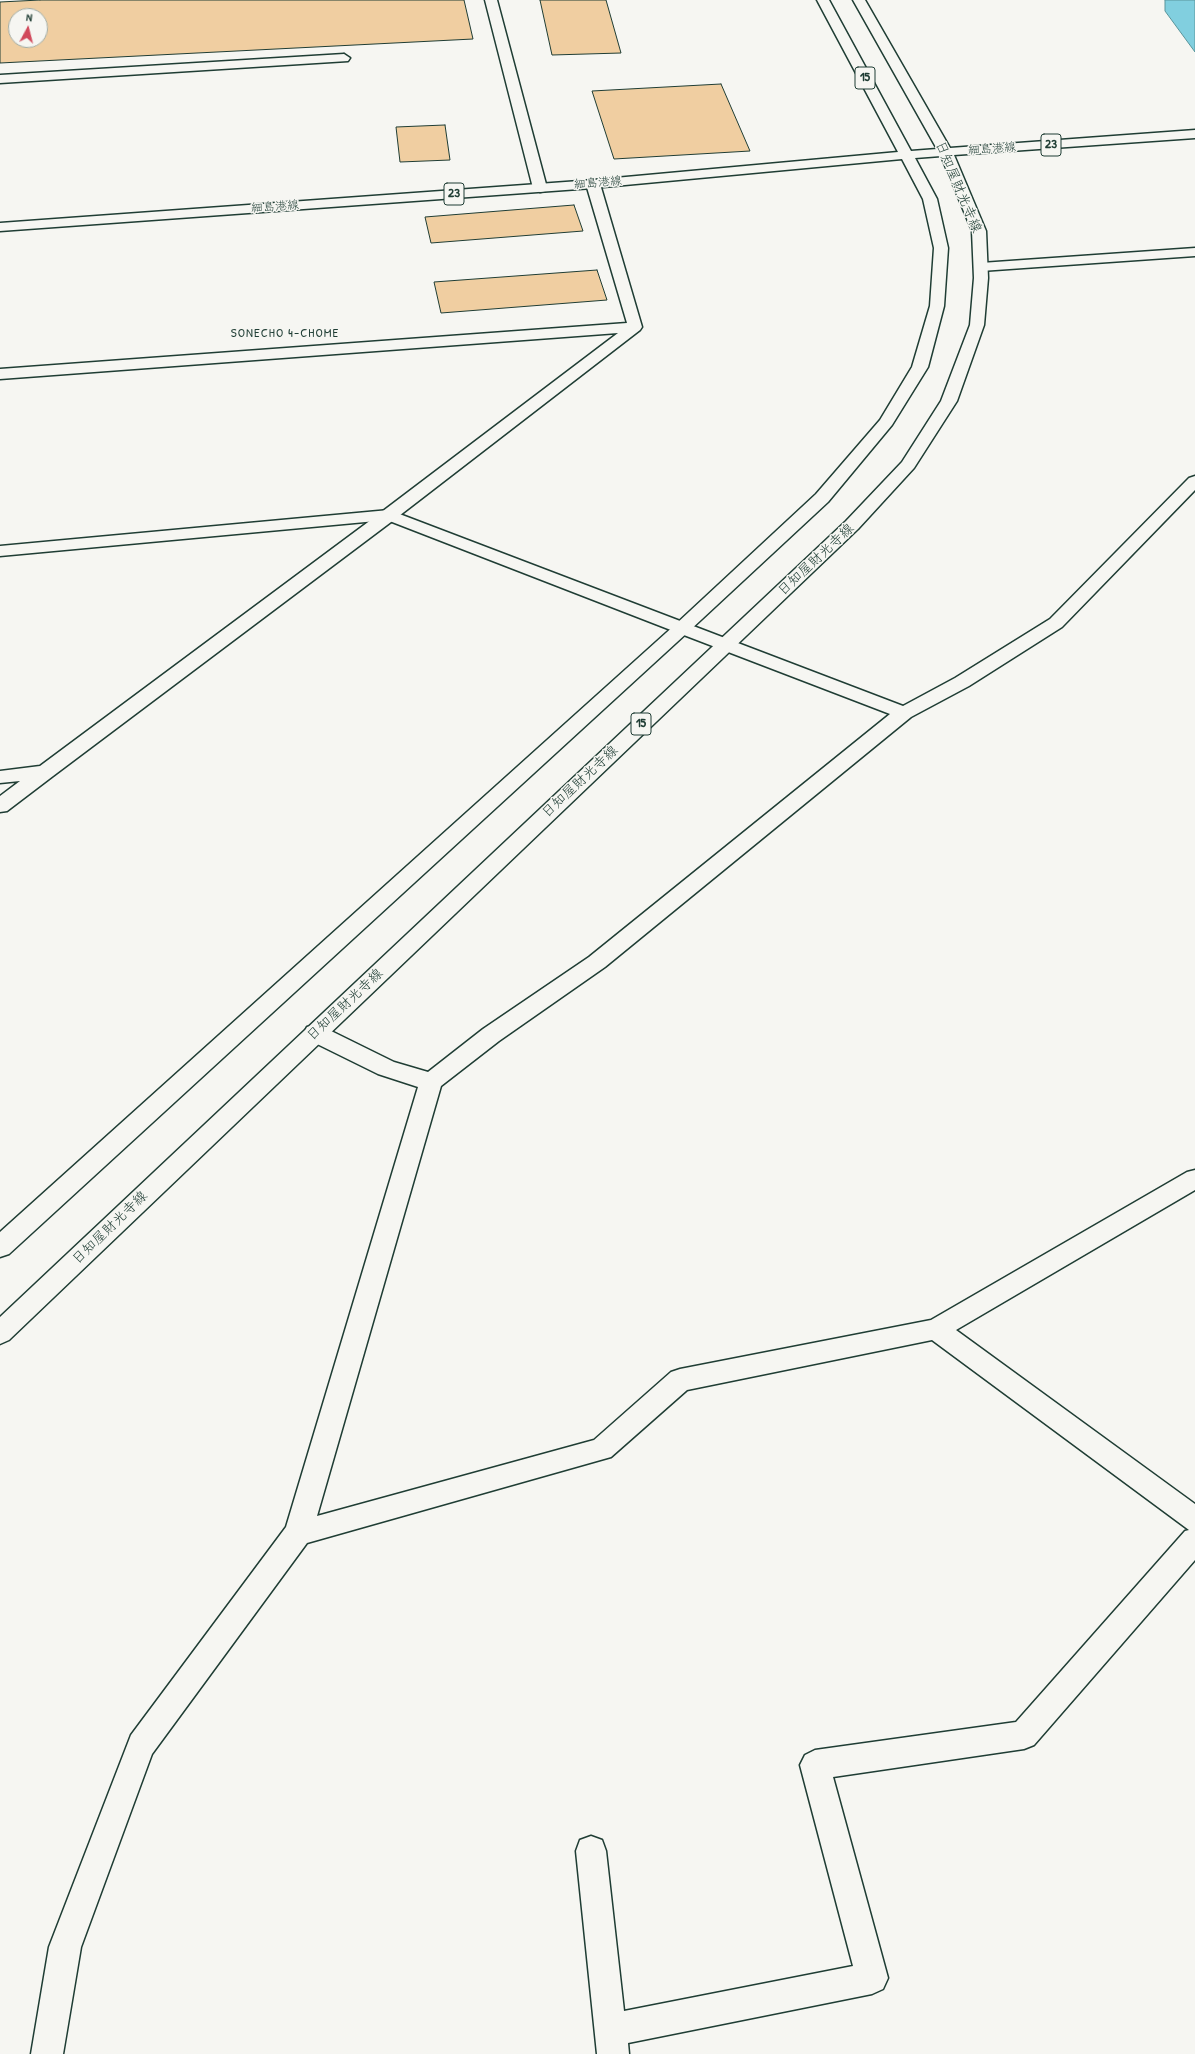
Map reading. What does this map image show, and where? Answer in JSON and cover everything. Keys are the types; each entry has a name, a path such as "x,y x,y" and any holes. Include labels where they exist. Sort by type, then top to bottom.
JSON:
{"street":[{"path":"491,0 540,188"},
{"name":"15","path":"0,1247 682,628 822,498 886,422 920,367 937,306 941,248 930,199 824,0"},
{"name":"日知屋財光寺線","path":"0,1333 852,525 908,465 949,401 975,332 978,317 981,267 979,231 946,153 860,0"},
{"path":"0,79 344,58"},
{"name":"細島港線","path":"0,227 593,184 907,155 1195,134"},
{"path":"593,184 634,327"},
{"path":"981,267 1195,252"},
{"path":"0,374 634,327"},
{"path":"0,806 389,515 634,327"},
{"path":"47,2054 65,1947 141,1745 298,1533 431,1082 491,1035 597,962 904,713 962,682 1056,623 1195,481"},
{"path":"0,551 389,515 904,713"},
{"path":"0,777 46,772"},
{"path":"315,1033 386,1068 431,1082"},
{"path":"298,1533 602,1449 680,1380 936,1329 1195,1179"},
{"path":"936,1329 1195,1520"},
{"path":"591,1851 612,2042 872,1978 815,1765 1024,1735 1195,1540"}],"water":[{"path":"1165,0 1195,0 1195,52 1165,11"}],"building":[{"path":"40,0 464,0 473,39 0,63 0,2"},
{"path":"540,0 606,0 621,53 552,55"},
{"path":"721,84 750,151 614,159 592,91"},
{"path":"445,125 450,160 400,162 396,127"},
{"path":"574,205 583,231 431,243 425,217"},
{"path":"597,270 607,300 441,313 434,282"}],"district":[{"name":"SONECHO 4-CHOME","path":"285,334"}]}
